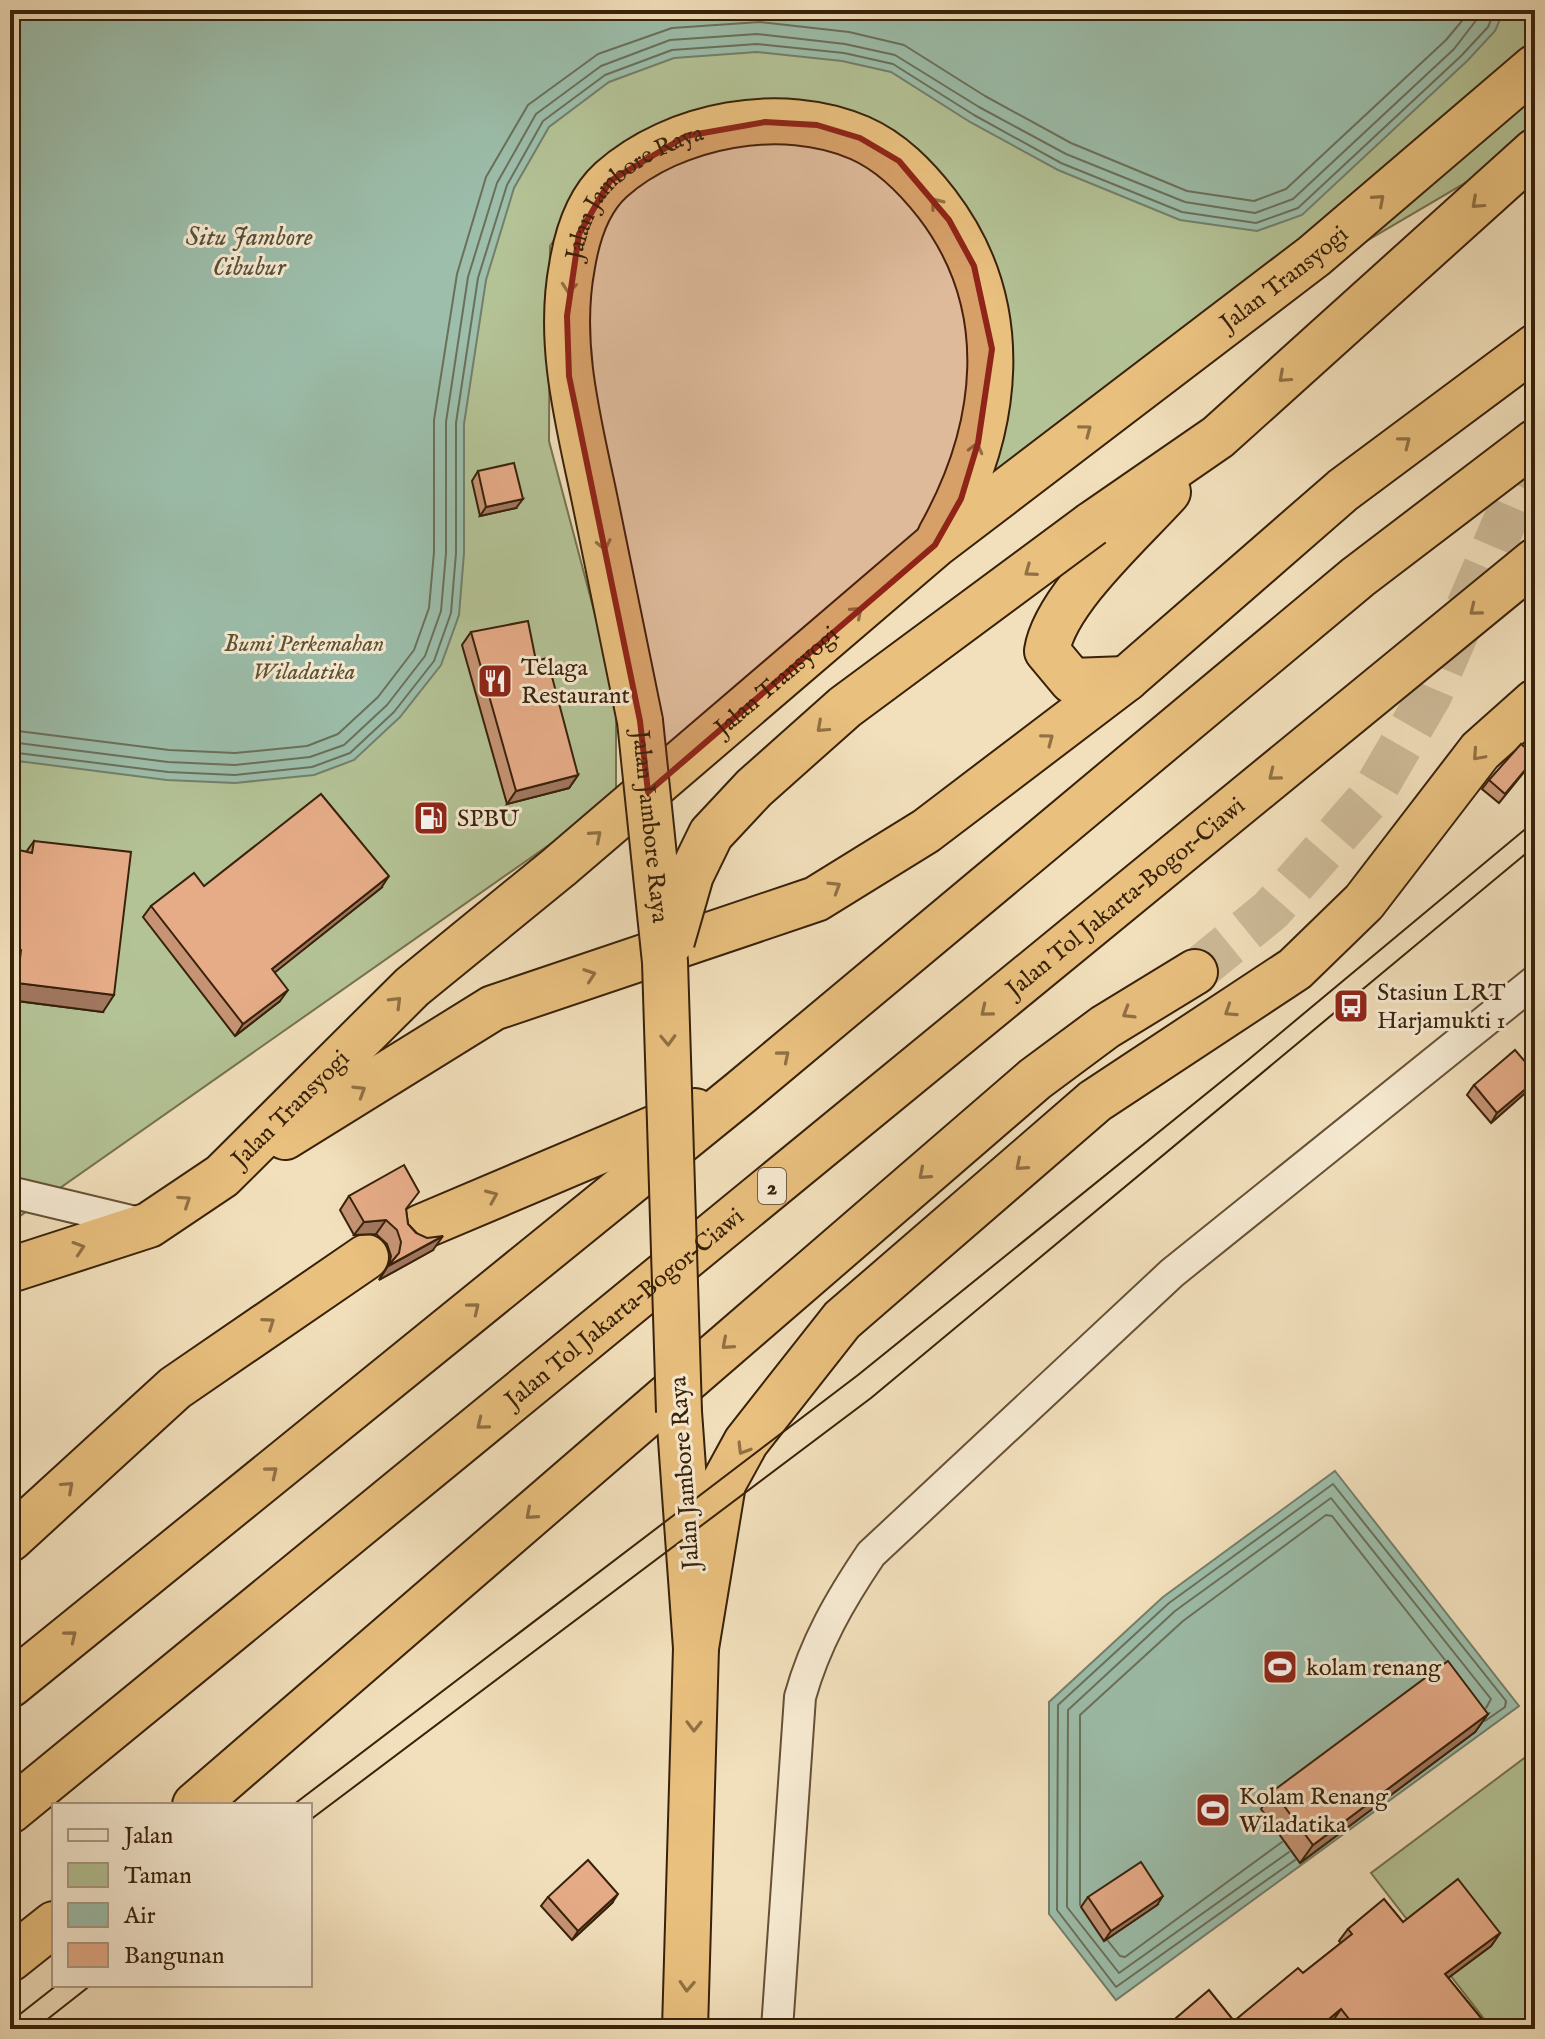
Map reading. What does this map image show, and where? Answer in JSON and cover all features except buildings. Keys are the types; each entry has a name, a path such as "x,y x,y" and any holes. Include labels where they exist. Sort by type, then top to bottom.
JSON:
{"highway":[{"name":"Jalan Transyogi","path":"10,1270 149,1225 222,1176 412,987 559,867 935,545 1314,256 1535,67"},
{"name":"Jalan Jambore Raya","path":"685,2029 696,1648 679,1412 665,962 640,721 569,376 567,316 571,268 589,208 610,181 640,159 686,136 725,126 765,122 817,125 860,138 899,161 949,220 974,266 987,306 992,349 978,443 961,499 935,545"},
{"path":"1126,679 1072,681 1047,651 1049,634 1064,608 1218,437 1535,151"},
{"path":"222,1176 493,1008 816,899 926,831 1126,679 1343,490 1535,347"},
{"path":"665,962 691,875 711,834 754,788 845,707 1092,524 1218,437"},
{"path":"10,1685 740,1093 1358,577 1535,442"},
{"name":"Jalan Tol Jakarta–Bogor–Ciawi","path":"10,1811 1535,561"},
{"path":"696,1648 723,1484 746,1442 842,1320 1095,1101 1295,969 1364,902 1480,751 1535,702"},
{"path":"197,1803 1035,1079 1105,1027 1195,972"},
{"path":"421,1227 740,1093"},
{"path":"10,1539 175,1388 366,1257"},
{"path":"10,1959 52,1926"}],"street":[{"path":"777,2029 800,1697 811,1657 835,1609 871,1554 1172,1273 1535,981"},
{"path":"10,1192 149,1225"}],"highlighted area":[{"path":"765,122 817,125 860,138 899,161 949,220 974,266 992,349 978,443 961,499 935,545 648,792 640,721 569,376 567,316 579,234 610,181 686,136"}],"green space":[{"name":"Bumi Perkemahan Wiladatika","path":"10,10 1535,10 1535,142 1225,324 969,520 996,442 956,214 772,114 576,207 550,246 549,441 616,694 616,798 10,1223"},
{"path":"1535,1750 1535,2029 1492,2029 1371,1873"}],"water":[{"name":"Situ Jambore Cibubur","path":"10,10 1504,10 1495,31 1467,61 1302,215 1257,231 1180,220 1058,170 970,122 891,72 842,61 757,52 674,58 609,82 549,127 514,188 486,280 464,424 464,553 459,615 441,665 400,717 354,760 314,775 235,783 167,780 10,760"},
{"name":"Kolam Renang Wiladatika","path":"1335,1471 1519,1706 1116,2000 1049,1914 1049,1702 1163,1597"}],"tunnel":[{"path":"1195,972 1271,910 1372,795 1430,695 1535,451"}],"tram line":[{"path":"296,1803 858,1375 1248,1060 1535,821"},
{"path":"312,1818 871,1398 1535,846"},
{"path":"10,2022 54,1987"},
{"path":"35,2029 88,1987"}],"place":[{"name":"Telaga Restaurant","path":"495,681"},
{"name":"SPBU","path":"431,818"},
{"name":"Stasiun LRT Harjamukti 1","path":"1351,1006"},
{"name":"kolam renang","path":"1280,1667"},
{"name":"Kolam Renang Wiladatika","path":"1213,1810"}]}
